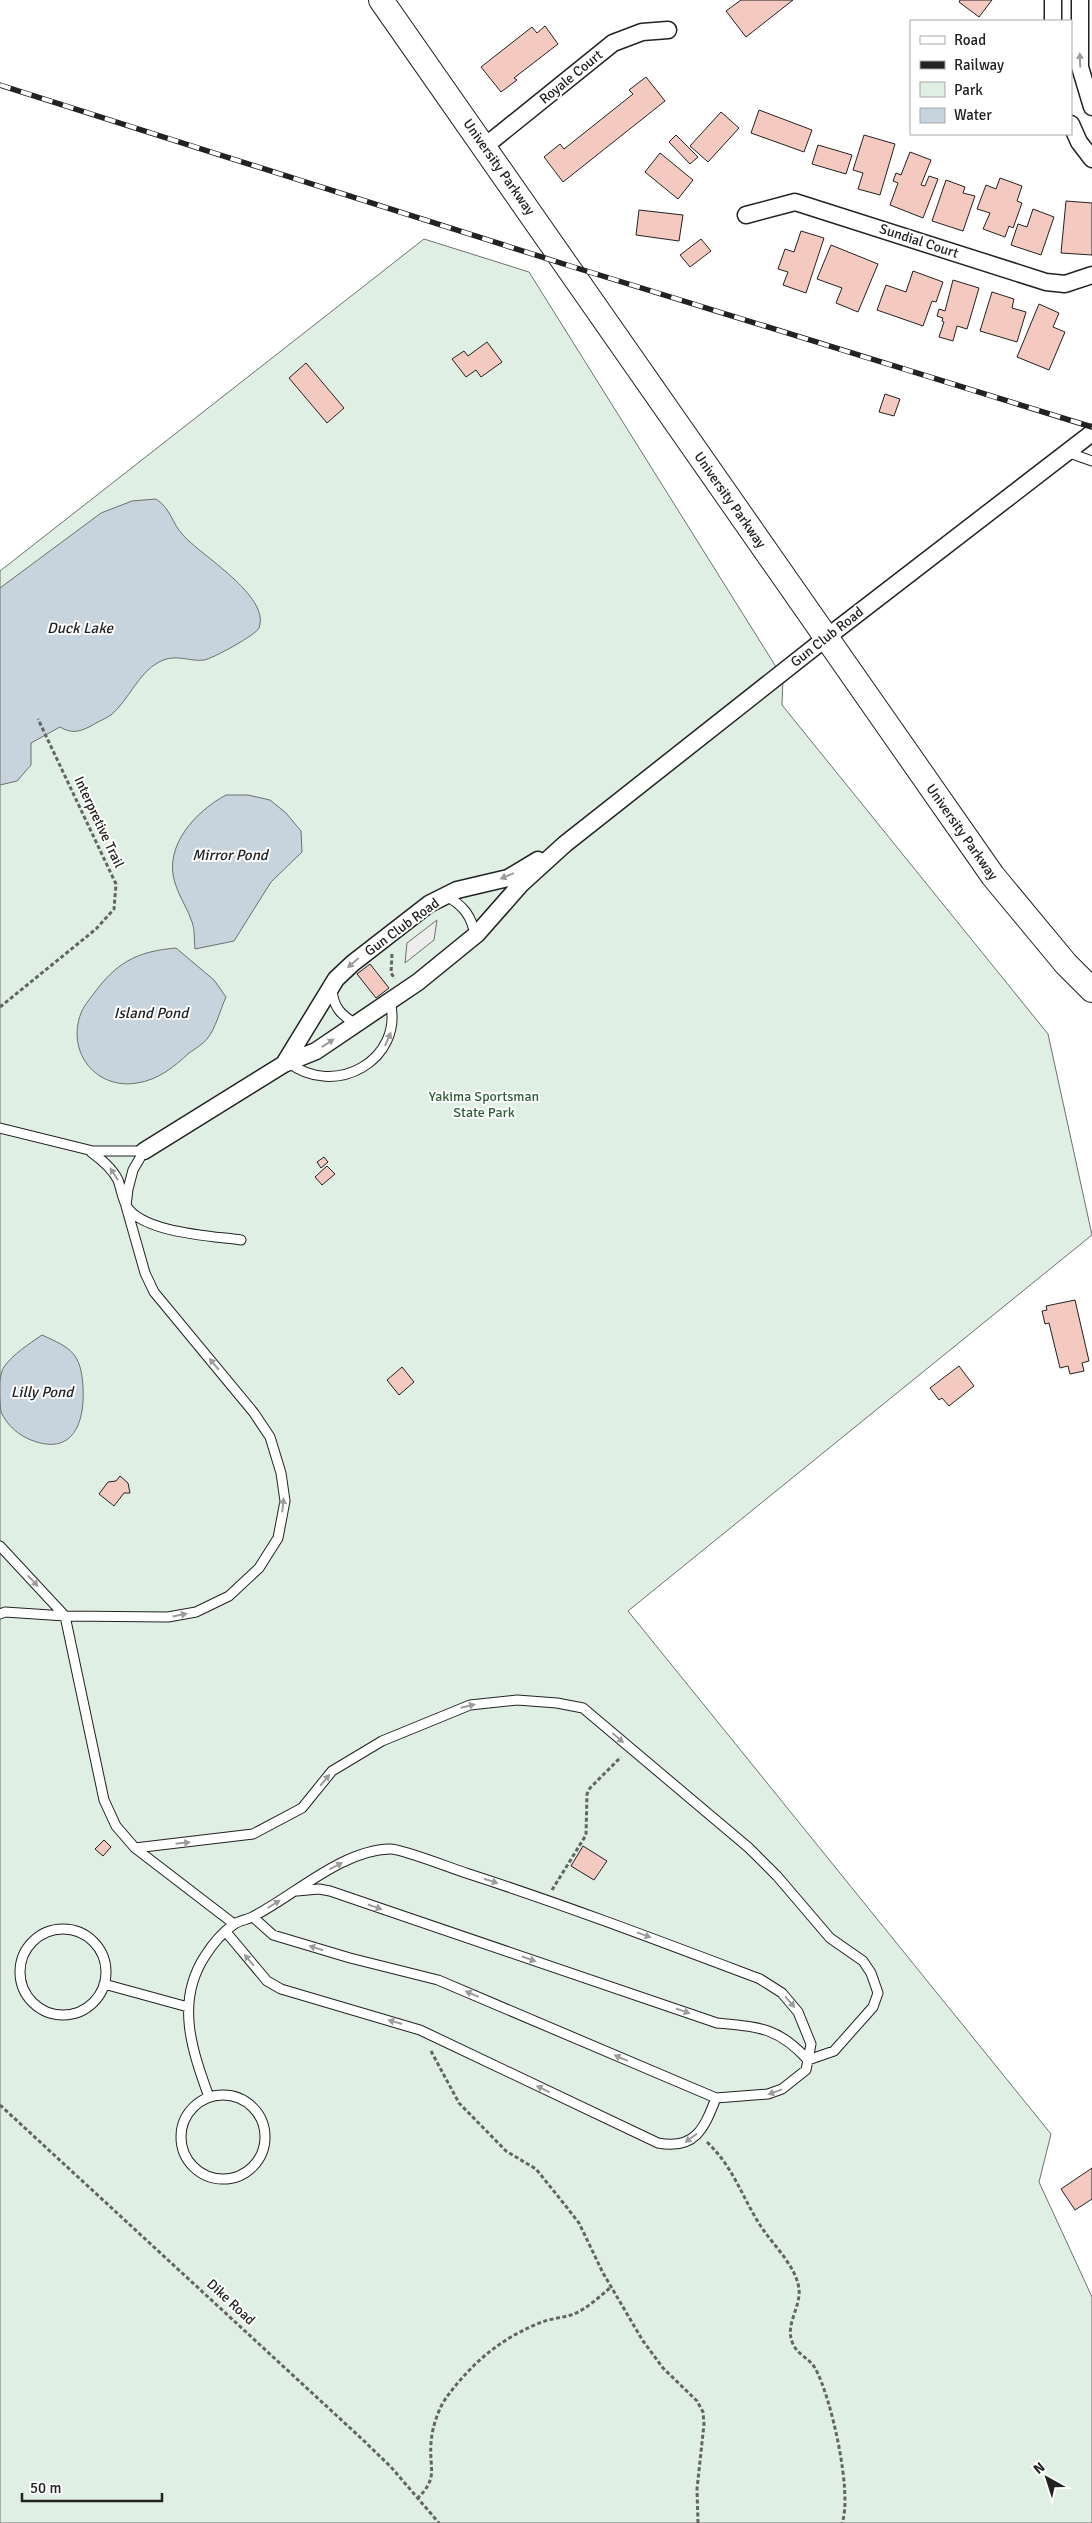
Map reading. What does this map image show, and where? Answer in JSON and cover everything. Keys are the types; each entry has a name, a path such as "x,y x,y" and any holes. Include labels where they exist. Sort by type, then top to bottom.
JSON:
{"main road":[{"name":"University Parkway","path":"381,0 993,876 1066,964 1092,990"}],"street":[{"path":"1053,0 1053,20"},
{"path":"1080,0 1080,67 1092,107"},
{"name":"Royale Court","path":"484,147 614,43 642,32 668,30"},
{"path":"1072,126 1079,142 1092,159"},
{"name":"Sundial Court","path":"746,215 795,202 1046,282 1065,284 1092,274"},
{"name":"Gun Club Road","path":"144,1151 286,1063 316,1051 405,991 475,936 521,884 565,844 826,638 1092,433"},
{"name":"Gun Club Road","path":"286,1063 331,987 353,963 429,904 457,890 508,878 565,844"}],"lane":[{"path":"1067,452 1092,460"},
{"path":"446,896 464,908 471,918 475,936"},
{"path":"331,987 332,998 339,1012 356,1024"},
{"path":"286,1063 296,1069 316,1076 336,1077 357,1069 377,1055 389,1039 393,1022 390,1001"},
{"path":"0,1128 89,1150 116,1153 144,1151"},
{"path":"0,1614 5,1612 65,1616 168,1617 196,1612 229,1596 259,1568 278,1538 285,1501 281,1473 270,1437 254,1413 154,1292 144,1273 118,1180 104,1162 89,1150"},
{"path":"126,1206 133,1170 144,1151"},
{"path":"126,1206 141,1218 166,1229 241,1240"},
{"path":"0,1546 65,1616 104,1800 116,1826 135,1848 234,1924"},
{"path":"135,1848 253,1834 302,1808 332,1771 382,1740 470,1705 517,1700 556,1703 583,1708 749,1848 777,1876 830,1938 862,1961 871,1973 878,1993 873,2007 834,2051 808,2060"},
{"path":"209,2097 192,2051 188,2027 188,1999 196,1970 211,1946 234,1924 253,1917 294,1891 359,1855 391,1849 547,1899 760,1978 782,1993 798,2012 811,2044 806,2070 782,2089 750,2097 716,2098 438,1980 350,1958 273,1934 253,1917"},
{"path":"294,1891 319,1889 330,1891 717,2023 754,2027 774,2033 788,2039 808,2060"},
{"path":"67,1928 83,1932 96,1943 105,1958 107,1975 104,1984 102,1991 92,2005 77,2013 60,2015 43,2011 30,2000 21,1985 20,1968 24,1952 34,1938 49,1930 67,1928"},
{"path":"226,1932 267,1981 281,1989 420,2030 658,2143 675,2146 689,2142 705,2125 716,2098"},
{"path":"104,1984 188,2007"},
{"path":"226,2094 242,2099 255,2109 264,2123 266,2140 262,2156 251,2169 237,2178 220,2180 204,2176 191,2166 183,2151 181,2135 185,2119 195,2105 209,2097 226,2094"}],"path":[{"name":"Interpretive Trail","path":"0,1007 96,929 114,909 116,884 38,719"},
{"path":"393,932 391,973 405,991"},
{"path":"547,1899 586,1835 587,1794 590,1788 630,1748"},
{"path":"420,2030 459,2103 506,2151 536,2169 579,2223 612,2287 643,2341 663,2368 697,2401 703,2412 704,2424 697,2489 698,2523"},
{"name":"Dike Road","path":"0,2106 362,2438 391,2467 439,2523"},
{"path":"697,2133 733,2174 762,2227 796,2276 799,2290 798,2303 790,2327 791,2337 798,2352 810,2361 818,2373 830,2412 846,2487 842,2523"},
{"path":"417,2499 431,2482 431,2442 436,2420 447,2396 461,2379 494,2348 512,2335 540,2322 572,2314 612,2287"}],"green space":[{"name":"Yakima Sportsman State Park","path":"424,239 529,272 783,678 782,705 1048,1034 1092,1235 628,1611 1051,2134 1039,2182 1092,2297 1092,2523 0,2523 0,571"}],"shaded area":[{"path":"437,920 434,940 405,963 407,943"}],"water":[{"name":"Duck Lake","path":"156,499 165,507 183,535 245,590 255,603 260,616 259,628 242,641 209,659 171,658 159,662 145,673 111,715 79,731 68,731 60,727 31,743 31,765 17,781 0,785 0,588 101,513 132,501"},
{"name":"Mirror Pond","path":"226,795 248,795 270,800 286,813 301,831 302,852 271,882 234,941 195,949 193,925 175,883 174,856 178,843 194,820 204,810"},
{"name":"Island Pond","path":"176,948 214,980 226,997 210,1035 203,1043 171,1068 152,1079 122,1084 97,1074 81,1054 78,1041 77,1027 84,1007 106,978 123,964 142,955"},
{"name":"Lilly Pond","path":"42,1335 73,1353 80,1366 82,1376 83,1400 79,1423 74,1433 67,1440 58,1444 46,1444 26,1438 10,1425 1,1412 0,1383 3,1369 17,1354"}],"building":[{"path":"741,0 793,0 746,37 726,11"},
{"path":"960,0 992,0 979,17 959,2"},
{"path":"545,26 558,44 514,78 517,80 501,92 481,67 532,27 537,33"},
{"path":"646,77 665,101 563,182 544,157 560,144 564,149 633,94 629,90"},
{"path":"759,110 812,130 804,152 751,133"},
{"path":"721,112 739,128 708,162 690,146"},
{"path":"676,135 698,157 690,164 669,142"},
{"path":"864,135 895,144 880,195 858,189 863,173 853,170"},
{"path":"818,145 852,155 846,174 812,164"},
{"path":"910,152 931,160 921,185 925,186 929,176 938,179 923,218 890,205 898,183 893,181 896,173 901,175"},
{"path":"660,153 693,180 678,199 645,172"},
{"path":"1000,178 1022,186 1017,201 1022,203 1013,228 1009,226 1005,237 983,229 990,213 977,209 986,185 996,189"},
{"path":"946,180 965,187 963,193 975,196 963,231 932,221"},
{"path":"1066,201 1092,203 1092,255 1061,253"},
{"path":"1033,209 1054,217 1041,255 1011,245 1018,224 1027,227"},
{"path":"639,210 683,215 679,241 636,235"},
{"path":"801,231 824,238 806,293 783,285 788,272 778,269 785,249 794,252"},
{"path":"701,239 711,251 690,267 680,255"},
{"path":"831,245 878,264 858,312 836,303 842,288 817,279"},
{"path":"913,271 943,282 936,302 932,301 923,326 877,310 886,285 906,292"},
{"path":"953,280 979,288 967,329 957,326 953,341 939,337 944,322 942,321 943,318 937,316 939,309 945,311"},
{"path":"992,292 1014,299 1012,308 1026,312 1017,342 980,331"},
{"path":"1039,304 1059,313 1053,327 1065,332 1049,370 1017,357"},
{"path":"487,342 502,362 481,377 476,370 466,377 452,359 464,351 468,356"},
{"path":"306,363 344,408 327,423 289,378"},
{"path":"885,394 900,399 894,416 879,412"},
{"path":"370,964 389,988 376,998 357,974"},
{"path":"324,1157 328,1162 321,1168 317,1162"},
{"path":"327,1166 335,1174 322,1185 315,1177"},
{"path":"1075,1300 1089,1361 1082,1363 1084,1371 1070,1374 1068,1366 1060,1368 1049,1323 1045,1324 1042,1311 1047,1310 1046,1306"},
{"path":"959,1366 974,1386 949,1406 942,1398 939,1400 930,1388"},
{"path":"402,1367 414,1382 399,1395 387,1380"},
{"path":"120,1476 128,1483 130,1493 124,1493 114,1506 99,1494 108,1482 116,1481"},
{"path":"104,1840 111,1847 103,1856 95,1849"},
{"path":"583,1846 607,1861 594,1880 571,1866"},
{"path":"1092,2168 1092,2199 1075,2210 1061,2189"}],"railway":[{"path":"0,85 567,265 1092,427"}]}
